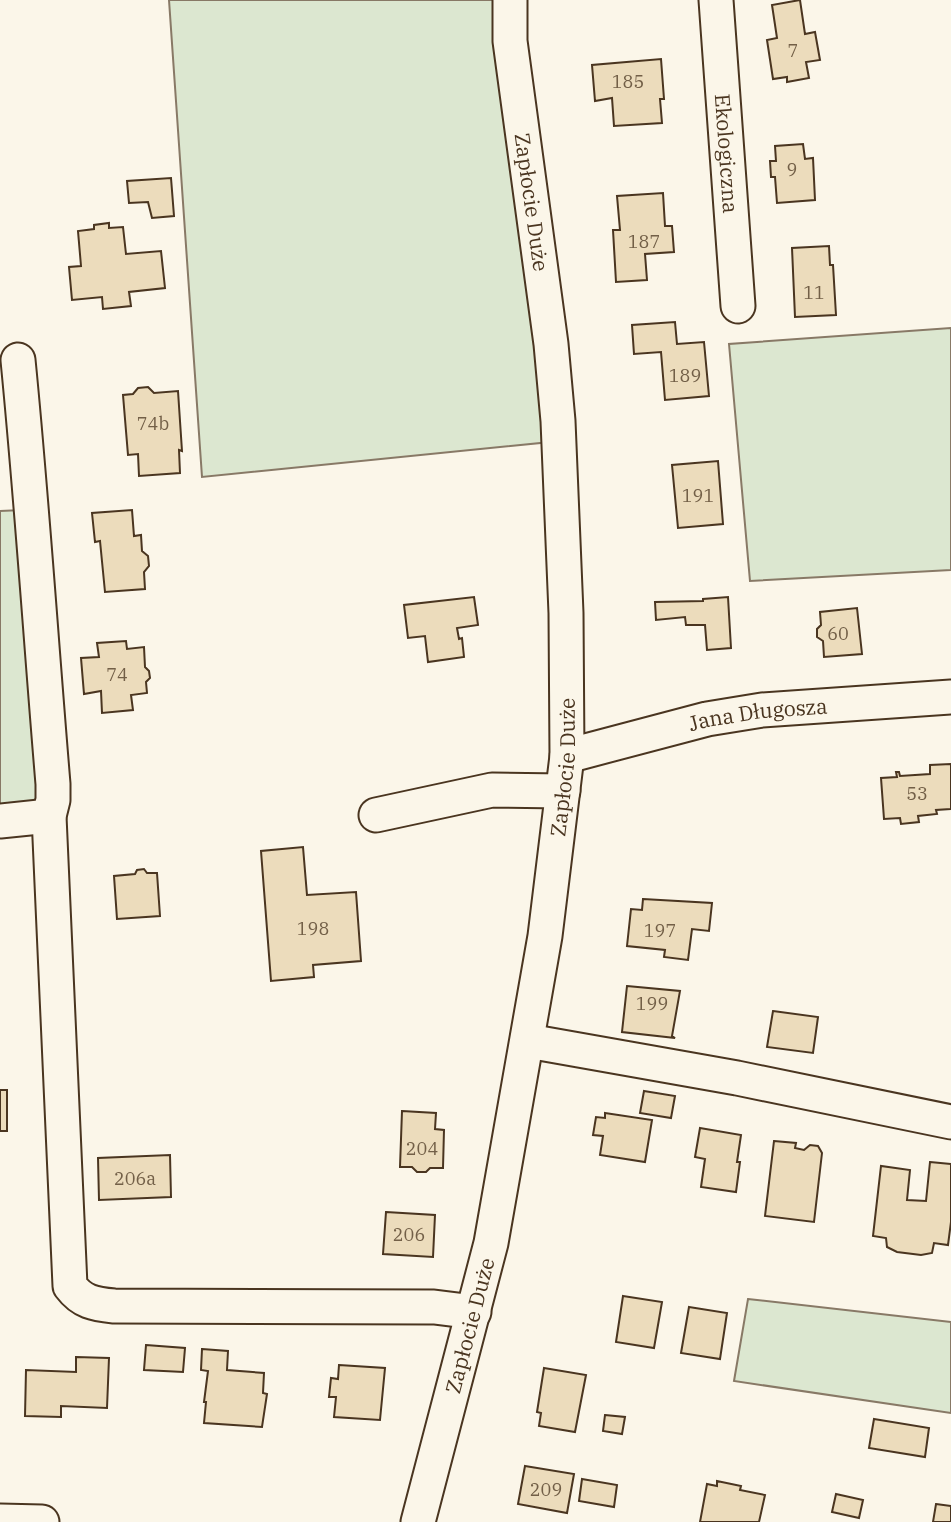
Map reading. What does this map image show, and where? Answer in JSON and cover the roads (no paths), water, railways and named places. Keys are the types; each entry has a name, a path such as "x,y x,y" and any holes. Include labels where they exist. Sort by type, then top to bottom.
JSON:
{"street":[{"name":"Zapłocie Duże","path":"418,1522 491,1243 545,936 567,756 566,613 558,421 551,344 510,41 510,0"},
{"name":"Ekologiczna","path":"716,0 738,306"},
{"path":"18,360 33,506 38,614 53,784 49,816 70,1286 80,1299 114,1306 434,1307 474,1312"},
{"name":"Jana Długosza","path":"567,756 707,719 748,712 951,697"},
{"path":"376,815 492,790 563,791"},
{"path":"0,821 49,816"},
{"path":"527,1041 737,1078 951,1122"},
{"path":"0,1521 42,1522"}]}
